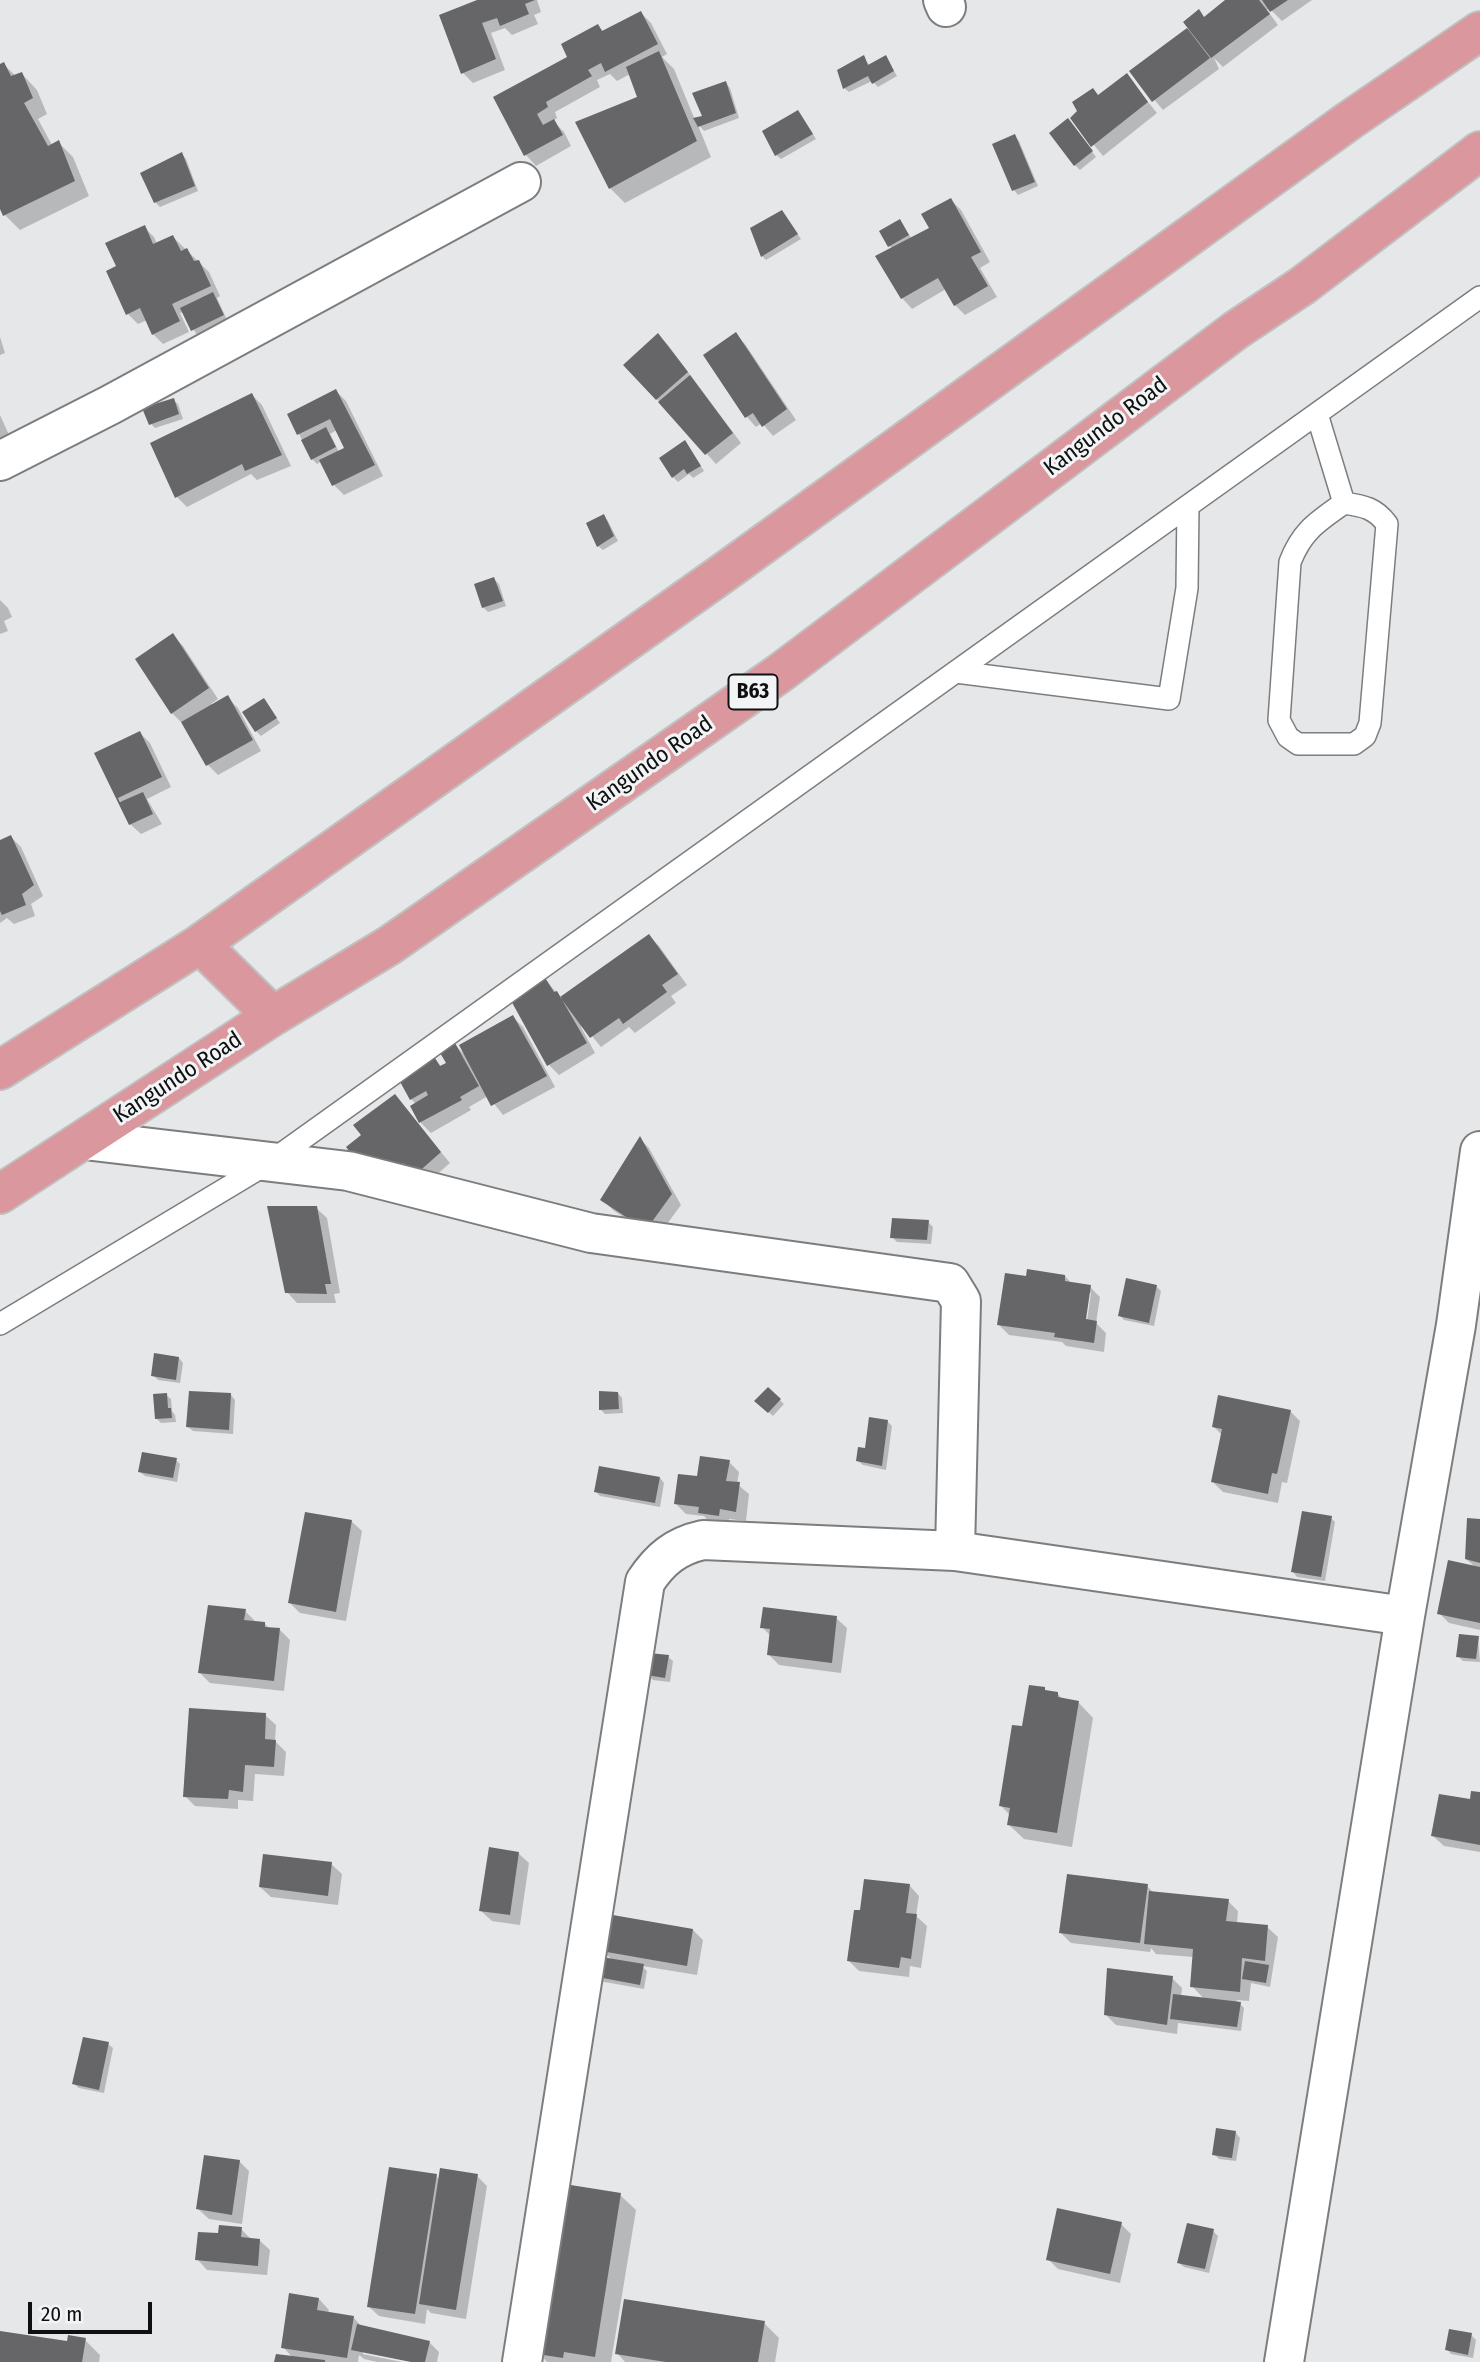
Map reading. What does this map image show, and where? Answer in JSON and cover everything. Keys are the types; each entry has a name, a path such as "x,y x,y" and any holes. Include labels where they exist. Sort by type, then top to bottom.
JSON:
{"highway":[{"path":"0,1070 200,944 726,571 1350,120 1480,31"},
{"name":"Kangundo Road","path":"0,1194 273,1016 390,945 780,673 1236,330 1301,286 1480,151"},
{"path":"200,944 273,1016"}],"street":[{"path":"0,461 110,405 521,182"},
{"path":"84,1140 348,1171 591,1233 950,1283 961,1301 955,1551"},
{"path":"1284,2362 1405,1616 1468,1327 1480,1151"},
{"path":"522,2362 645,1582 656,1566 670,1553 689,1543 703,1540 955,1551 1405,1616"}],"lane":[{"path":"0,1324 270,1162 1480,297"},
{"path":"1317,414 1344,503"},
{"path":"1344,503 1378,512 1387,524 1370,723 1365,736 1354,744 1298,744 1288,737 1279,720 1290,562 1298,541 1344,503"},
{"path":"956,672 1169,699 1187,588 1188,506"}],"building":[{"path":"477,0 535,0 525,4 529,14 500,26 497,18 482,23 496,59 461,74 439,15"},
{"path":"1225,0 1259,0 1270,14 1211,58 1183,22 1199,9 1204,17"},
{"path":"1262,0 1288,0 1270,12"},
{"path":"641,11 658,44 605,72 601,63 588,70 592,76 546,102 548,107 537,114 543,125 554,119 563,135 524,156 493,97 567,57 561,44 598,24 602,31"},
{"path":"1187,28 1210,58 1152,102 1129,71"},
{"path":"659,51 697,141 609,189 575,122 637,97 626,67"},
{"path":"864,55 868,65 886,55 894,71 872,84 868,76 843,89 837,70"},
{"path":"4,62 11,76 22,72 33,98 24,103 48,146 59,140 75,181 3,216 0,209 0,64"},
{"path":"1127,73 1148,102 1091,147 1070,118 1077,111 1072,102 1093,88 1098,95"},
{"path":"726,81 736,113 698,127 693,118 702,116 692,93"},
{"path":"798,110 813,134 775,156 762,131"},
{"path":"1068,118 1093,151 1074,166 1049,133"},
{"path":"1015,134 1035,182 1012,191 992,144"},
{"path":"182,152 195,186 154,203 140,173"},
{"path":"951,198 981,252 971,257 988,286 954,306 938,278 901,299 875,256 929,228 921,214"},
{"path":"782,210 798,234 761,257 750,228"},
{"path":"900,219 909,235 888,247 879,231"},
{"path":"145,225 153,244 173,235 181,251 187,248 194,261 199,260 211,286 172,304 180,321 152,335 140,308 126,315 106,271 116,266 105,243"},
{"path":"213,292 224,315 191,331 180,308"},
{"path":"736,332 787,409 762,427 753,413 745,418 703,355"},
{"path":"658,333 688,372 656,400 623,365"},
{"path":"690,375 733,433 705,455 658,402"},
{"path":"336,389 375,465 332,486 319,460 344,448 330,419 297,435 287,414"},
{"path":"252,393 282,455 245,471 242,464 175,498 150,443"},
{"path":"174,398 179,414 149,425 142,408"},
{"path":"326,427 336,447 311,460 301,440"},
{"path":"685,440 701,466 687,474 684,469 672,478 659,458"},
{"path":"604,514 614,536 597,547 586,523"},
{"path":"494,577 503,601 482,608 474,584"},
{"path":"173,633 209,688 171,714 135,659"},
{"path":"228,695 253,740 206,766 181,722"},
{"path":"264,698 277,718 255,732 242,712"},
{"path":"140,731 162,777 118,798 120,802 143,792 153,814 129,825 94,753"},
{"path":"11,835 34,885 22,894 26,905 2,915 0,840"},
{"path":"649,934 678,974 662,985 667,992 623,1024 619,1018 590,1038 560,997"},
{"path":"544,976 554,992 557,991 587,1043 547,1066 509,997"},
{"path":"513,1015 547,1076 491,1106 459,1045"},
{"path":"455,1043 479,1086 460,1097 462,1100 419,1123 410,1106 428,1095 426,1091 410,1100 398,1078 435,1058 440,1066 446,1063 439,1051"},
{"path":"395,1094 441,1152 414,1176 403,1163 389,1173 365,1171 346,1147 361,1135 353,1125"},
{"path":"640,1136 672,1194 646,1230 600,1200"},
{"path":"267,1206 317,1206 331,1284 325,1284 327,1294 285,1293"},
{"path":"892,1218 929,1220 927,1240 890,1238"},
{"path":"1027,1269 1065,1275 1065,1281 1091,1285 1086,1319 1097,1321 1094,1343 1054,1337 1055,1333 997,1325 1005,1273 1026,1276"},
{"path":"1126,1278 1157,1285 1149,1323 1118,1316"},
{"path":"154,1353 179,1357 176,1380 151,1376"},
{"path":"768,1387 781,1399 768,1413 754,1401"},
{"path":"189,1391 231,1393 229,1430 186,1427"},
{"path":"599,1391 618,1392 619,1409 599,1410"},
{"path":"167,1393 172,1418 155,1419 153,1394"},
{"path":"1218,1395 1291,1410 1277,1474 1272,1473 1268,1494 1211,1482 1222,1429 1212,1427"},
{"path":"869,1417 888,1420 882,1466 856,1461 858,1447 865,1448"},
{"path":"142,1452 177,1458 173,1478 138,1472"},
{"path":"700,1456 730,1460 726,1481 740,1482 736,1512 720,1509 719,1516 698,1513 699,1507 674,1504 678,1474 697,1476"},
{"path":"599,1466 660,1477 655,1503 594,1492"},
{"path":"1302,1511 1332,1516 1321,1577 1291,1572"},
{"path":"305,1512 352,1520 336,1612 288,1603"},
{"path":"1467,1518 1480,1519 1480,1563 1465,1559"},
{"path":"1448,1560 1480,1567 1480,1623 1437,1614"},
{"path":"208,1605 246,1609 244,1620 265,1622 265,1627 280,1628 274,1681 198,1673"},
{"path":"763,1607 837,1616 832,1663 767,1655 770,1629 760,1628"},
{"path":"1459,1634 1479,1636 1476,1659 1456,1657"},
{"path":"649,1653 669,1655 665,1678 646,1675"},
{"path":"1029,1685 1045,1687 1045,1690 1058,1692 1058,1697 1079,1701 1057,1833 1007,1825 1010,1808 999,1806 1012,1725 1022,1726"},
{"path":"189,1708 266,1713 265,1739 276,1740 274,1767 245,1765 243,1792 229,1790 228,1799 183,1797"},
{"path":"1471,1791 1480,1792 1480,1845 1431,1836 1439,1794 1470,1799"},
{"path":"489,1847 519,1852 510,1915 479,1911"},
{"path":"263,1854 332,1862 328,1896 259,1887"},
{"path":"1067,1874 1148,1884 1140,1943 1059,1933"},
{"path":"864,1879 910,1884 906,1913 917,1914 911,1959 901,1957 899,1968 847,1961 854,1910 860,1910"},
{"path":"1149,1891 1229,1899 1226,1921 1268,1925 1265,1961 1242,1958 1240,1992 1190,1987 1193,1949 1144,1944"},
{"path":"607,1914 693,1929 687,1966 601,1951"},
{"path":"596,1956 644,1964 640,1985 592,1976"},
{"path":"1245,1961 1269,1965 1266,1983 1242,1979"},
{"path":"1107,1968 1173,1976 1167,2025 1104,2015"},
{"path":"1173,1994 1241,2002 1237,2027 1170,2019"},
{"path":"83,2037 109,2042 99,2090 72,2084"},
{"path":"1216,2128 1236,2131 1232,2158 1212,2155"},
{"path":"204,2155 240,2160 232,2215 196,2209"},
{"path":"389,2167 437,2174 415,2314 367,2307"},
{"path":"440,2168 478,2174 456,2310 419,2304"},
{"path":"558,2183 621,2193 595,2357 564,2352 563,2358 537,2354"},
{"path":"1057,2208 1122,2222 1110,2274 1046,2260"},
{"path":"1187,2223 1214,2229 1205,2269 1177,2263"},
{"path":"219,2225 242,2227 241,2237 260,2239 258,2266 195,2260 198,2232 218,2233"},
{"path":"289,2293 319,2298 317,2310 354,2316 347,2358 281,2348"},
{"path":"624,2299 765,2321 758,2362 666,2362 615,2354"},
{"path":"357,2324 430,2341 425,2362 411,2362 351,2350"},
{"path":"1449,2329 1472,2333 1468,2355 1445,2350"},
{"path":"0,2331 67,2341 68,2335 86,2338 82,2362 0,2362"},
{"path":"276,2354 325,2360 325,2362 274,2362"}]}
